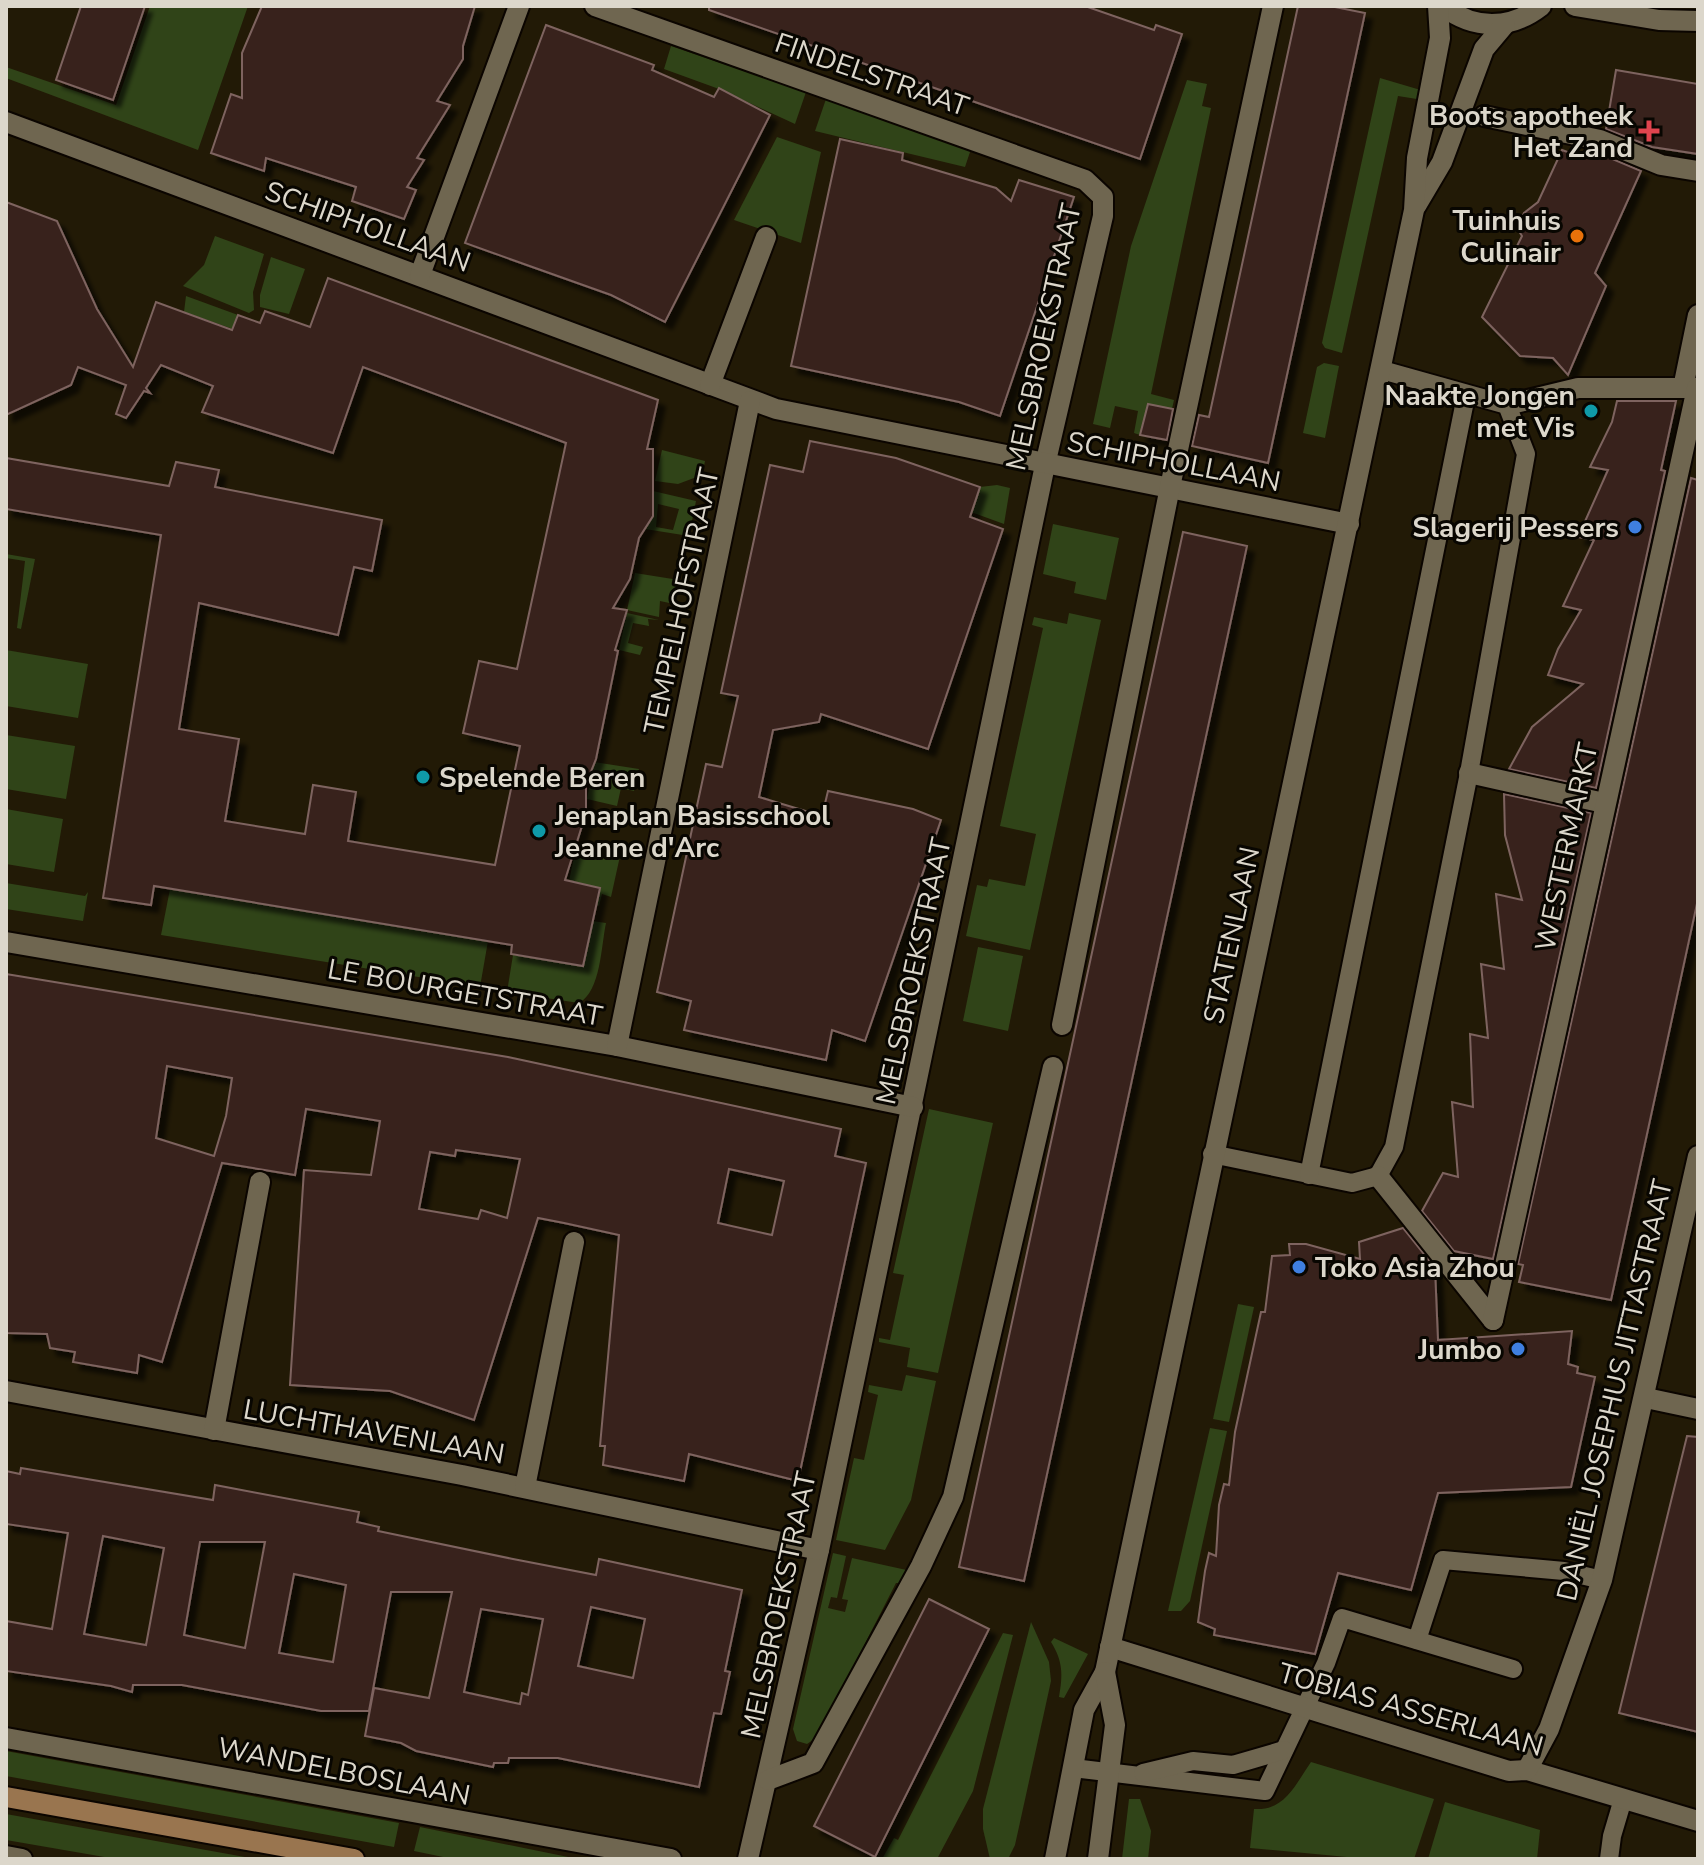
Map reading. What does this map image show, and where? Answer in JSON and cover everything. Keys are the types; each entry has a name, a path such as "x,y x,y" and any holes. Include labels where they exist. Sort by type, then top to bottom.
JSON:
{"street":[{"path":"420,275 519,6"},
{"name":"FINDELSTRAAT","path":"595,6 1085,180"},
{"path":"1062,1025 1170,487 1273,6"},
{"path":"1440,6 1457,17 1480,24 1505,24 1540,7 1574,6 1659,20 1698,18"},
{"name":"STATENLAAN","path":"1055,1859 1084,1710 1105,1672 1212,1154 1382,370 1414,210 1417,158 1440,38 1440,6"},
{"path":"1680,6 1698,18"},
{"name":"STATENLAAN","path":"1414,210 1442,162 1484,49 1505,24"},
{"path":"1484,116 1600,140 1661,165 1698,171"},
{"name":"SCHIPHOLLAAN","path":"6,122 750,401 1045,465 1349,524"},
{"name":"MELSBROEKSTRAAT","path":"748,1859 819,1550 1045,465 1103,216 1103,197 1085,180"},
{"path":"710,385 766,237"},
{"name":"WESTERMARKT","path":"1378,1176 1493,1320 1692,388 1698,315"},
{"path":"1507,405 1578,388 1692,388"},
{"name":"TEMPELHOFSTRAAT","path":"617,1046 750,401"},
{"path":"1469,773 1604,803"},
{"name":"LE BOURGETSTRAAT","path":"6,942 617,1046 913,1107"},
{"name":"MELSBROEKSTRAAT","path":"768,1780 813,1763 921,1566 953,1497 1053,1067"},
{"name":"DANIËL JOSEPHUS JITTASTRAAT","path":"1527,1770 1549,1729 1602,1580 1646,1398 1698,1156"},
{"name":"LUCHTHAVENLAAN","path":"214,1430 260,1182"},
{"name":"LUCHTHAVENLAAN","path":"525,1487 574,1242"},
{"name":"LUCHTHAVENLAAN","path":"6,1391 525,1487 819,1550"},
{"path":"1646,1398 1698,1409"},
{"name":"TOBIAS ASSERLAAN","path":"1110,1647 1509,1771 1527,1770 1698,1821"},
{"name":"STATENLAAN","path":"1098,1859 1119,1774 1115,1725 1105,1672"},
{"name":"WANDELBOSLAAN","path":"6,1738 671,1859"},
{"path":"6,1797 354,1859"},
{"path":"6,1856 22,1859"}],"lane":[{"path":"1212,1154 1352,1183 1378,1176 1394,1147 1469,773 1526,454 1507,405 1382,370"},
{"path":"1309,1175 1466,396"},
{"path":"1417,1640 1443,1560 1564,1571 1602,1580"},
{"path":"1073,1768 1265,1791 1342,1618 1513,1669"},
{"path":"1119,1774 1193,1761 1233,1765 1284,1750"},
{"path":"1609,1859 1623,1799"}],"green space":[{"path":"150,6 248,6 198,150 6,78 6,67 116,105"},
{"path":"671,46 806,92 795,124 719,89 664,69"},
{"path":"1380,78 1424,91 1423,100 1398,96 1342,353 1325,348 1322,343"},
{"path":"1187,80 1207,84 1202,106 1211,108 1151,394 1174,400 1165,440 1169,409 1148,404 1140,435 1134,433 1138,411 1115,406 1110,428 1093,424 1131,246"},
{"path":"826,99 971,149 965,167 815,131"},
{"path":"777,137 821,152 801,243 734,220"},
{"path":"215,236 264,254 253,292 254,310 249,313 183,286 204,265"},
{"path":"271,257 305,269 289,314 260,307 260,295"},
{"path":"186,296 238,315 233,329 184,312"},
{"path":"1324,363 1339,366 1325,438 1303,433 1317,367"},
{"path":"662,450 705,461 702,475 678,484 655,481"},
{"path":"997,485 1010,488 1004,524 971,512 980,487"},
{"path":"653,491 696,501 689,536 645,529","holes":["658,504 679,509 673,530 656,527"]},
{"path":"1053,524 1119,538 1106,600 1074,593 1076,582 1043,574"},
{"path":"6,554 35,559 21,629 17,628 25,561 6,558"},
{"path":"635,573 679,580 674,604 660,601 659,617 627,610"},
{"path":"627,613 659,620 648,619 649,626 633,623 628,643 643,647 640,655 619,650"},
{"path":"1069,613 1101,620 1030,950 966,936 977,885 987,887 989,879 1025,886 1036,834 1000,826 1043,628 1032,625 1034,617 1067,624"},
{"path":"6,650 88,664 78,718 6,706"},
{"path":"6,735 75,746 66,799 6,789"},
{"path":"594,762 639,769 634,791 621,788 617,806 587,799"},
{"path":"6,809 63,819 54,872 6,864"},
{"path":"577,844 607,849 609,845 622,847 611,897 602,894 599,906 596,904 599,888 569,881"},
{"path":"6,883 85,896 88,892 83,921 6,909"},
{"path":"170,889 488,941 480,987 161,935"},
{"path":"592,921 606,923 601,955 592,989 579,1003 507,992 513,955 583,966"},
{"path":"978,947 1023,956 1008,1031 963,1021"},
{"path":"929,1109 993,1123 938,1373 907,1367 910,1348 879,1342 879,1338 890,1340 904,1275 893,1273"},
{"path":"1238,1304 1254,1307 1229,1422 1213,1419"},
{"path":"906,1375 936,1381 911,1500 885,1550 836,1540 854,1458 864,1460 878,1395 868,1392 869,1385 902,1391"},
{"path":"1210,1428 1227,1431 1190,1601 1181,1611 1168,1611"},
{"path":"833,1553 846,1556 837,1598 831,1597 828,1608 845,1612 848,1600 842,1599 852,1558 911,1571 900,1583 896,1583 817,1737 807,1744 797,1741 793,1729"},
{"path":"1031,1622 1049,1662 1051,1681 1015,1845 1008,1859 990,1859 983,1829 983,1809"},
{"path":"1003,1633 1013,1635 973,1791 937,1859 882,1859 894,1838 898,1840"},
{"path":"1054,1638 1088,1654 1064,1698 1059,1697 1061,1668 1051,1642"},
{"path":"6,1751 399,1823 394,1847 6,1776"},
{"path":"1311,1762 1434,1799 1414,1859 1368,1859 1250,1848 1254,1809 1274,1806 1281,1801"},
{"path":"1129,1799 1140,1799 1151,1831 1148,1859 1122,1859"},
{"path":"1445,1802 1540,1830 1537,1859 1428,1859"},
{"path":"6,1814 256,1859 116,1859 6,1840"},
{"path":"420,1827 578,1859 453,1859 414,1851"}],"building":[{"path":"81,6 145,6 113,100 56,80"},
{"path":"262,6 475,6 463,46 463,59 437,101 450,105 417,158 424,160 407,187 416,190 404,219 352,201 356,187 266,158 264,171 211,153 231,94 242,98 242,53"},
{"path":"709,6 1085,6 1154,30 1156,25 1182,34 1140,159 709,10"},
{"path":"1298,6 1330,6 1365,13 1268,463 1192,446 1199,415 1209,417"},
{"path":"546,25 654,65 652,70 714,97 719,88 770,115 665,322 611,295 465,243"},
{"path":"1616,70 1698,84 1698,154 1652,147 1606,129"},
{"path":"840,139 903,153 902,160 996,188 1011,201 1019,180 1074,197 1000,416 959,402 791,366"},
{"path":"1562,150 1584,158 1587,151 1596,152 1641,171 1595,273 1606,286 1568,375 1553,358 1520,356 1482,317 1522,236 1517,228 1524,213 1538,202"},
{"path":"6,202 57,221 97,309 133,367 156,302 232,330 238,315 260,323 265,311 310,327 328,278 658,400 647,449 653,449 653,516 639,538 630,579 613,608 627,610 615,650 618,651 596,759 586,784 586,813 565,880 600,888 583,966 511,954 512,945 154,886 151,905 103,898 161,535 6,509 6,458 169,486 176,462 219,470 215,487 382,520 372,571 354,567 338,635 199,603 179,729 239,739 225,821 305,834 313,785 356,792 348,841 495,865 520,746 463,733 479,661 517,669 566,443 363,367 333,453 202,412 213,386 161,365 146,388 150,393 144,391 126,418 116,414 126,385 78,367 71,385 6,415"},
{"path":"1617,401 1676,401 1661,470 1665,471 1596,788 1509,769 1532,727 1583,684 1548,675 1558,649 1581,610 1563,606 1594,540 1578,537 1608,470 1590,467 1612,422"},
{"path":"1148,404 1173,409 1167,440 1140,435"},
{"path":"810,441 896,458 980,487 970,517 1003,529 928,749 821,714 819,722 773,730 759,797 822,816 828,791 913,809 941,820 865,1041 832,1030 826,1060 684,1030 691,1001 657,992 706,764 722,767 738,696 721,693 770,465 803,472"},
{"path":"1691,478 1698,480 1698,899 1611,1300 1519,1282 1523,1265 1518,1264"},
{"path":"1183,532 1247,546 1024,1581 959,1567"},
{"path":"1504,794 1591,813 1493,1259 1454,1251 1422,1211 1443,1173 1458,1177 1452,1102 1473,1107 1470,1034 1488,1038 1481,964 1504,969 1496,894 1522,900 1505,835"},
{"path":"6,974 508,1057 841,1129 835,1156 866,1163 798,1481 689,1454 684,1481 603,1465 605,1446 600,1446 619,1235 538,1218 474,1420 390,1391 290,1385 304,1170 371,1175 380,1121 306,1109 295,1175 222,1163 162,1362 139,1355 137,1373 73,1362 75,1352 50,1348 47,1334 6,1333","holes":["167,1066 232,1078 226,1116 214,1156 156,1138","456,1150 520,1159 507,1218 481,1210 478,1219 419,1209 430,1152 455,1156","729,1169 784,1181 772,1235 718,1223"]},
{"path":"1403,1228 1435,1268 1438,1340 1572,1331 1568,1364 1578,1367 1577,1373 1595,1377 1571,1487 1438,1493 1411,1590 1338,1573 1315,1654 1214,1635 1215,1629 1198,1622 1205,1571 1209,1553 1216,1556 1219,1505 1224,1484 1229,1485 1235,1432 1261,1312 1265,1312 1272,1256 1290,1255 1289,1244 1306,1244 1360,1259 1359,1242"},
{"path":"1687,1436 1698,1437 1698,1732 1619,1713"},
{"path":"21,1468 213,1500 215,1485 359,1512 357,1522 379,1527 378,1531 513,1559 596,1575 599,1559 742,1590 725,1671 730,1672 721,1714 714,1713 699,1787 558,1758 509,1758 508,1763 494,1763 493,1767 416,1751 401,1743 365,1736 374,1688 429,1698 452,1592 391,1592 369,1711 321,1711 182,1685 133,1685 132,1692 111,1686 6,1671 6,1621 52,1629 68,1533 6,1524 6,1471 20,1474","holes":["103,1536 164,1548 146,1645 84,1634","200,1542 265,1542 245,1648 184,1635","294,1574 346,1585 333,1662 279,1653","591,1607 645,1619 633,1678 578,1666","481,1609 543,1619 528,1695 522,1693 520,1704 464,1692"]},
{"path":"929,1599 989,1629 875,1857 814,1826"}],"place":[{"name":"Boots apotheek Het Zand","path":"1649,131"},
{"name":"Tuinhuis Culinair","path":"1577,236"},
{"name":"Naakte Jongen met Vis","path":"1591,411"},
{"name":"Slagerij Pessers","path":"1635,527"},
{"name":"Spelende Beren","path":"423,777"},
{"name":"Jenaplan Basisschool Jeanne d'Arc","path":"539,831"},
{"name":"Toko Asia Zhou","path":"1299,1267"},
{"name":"Jumbo","path":"1518,1349"}]}
